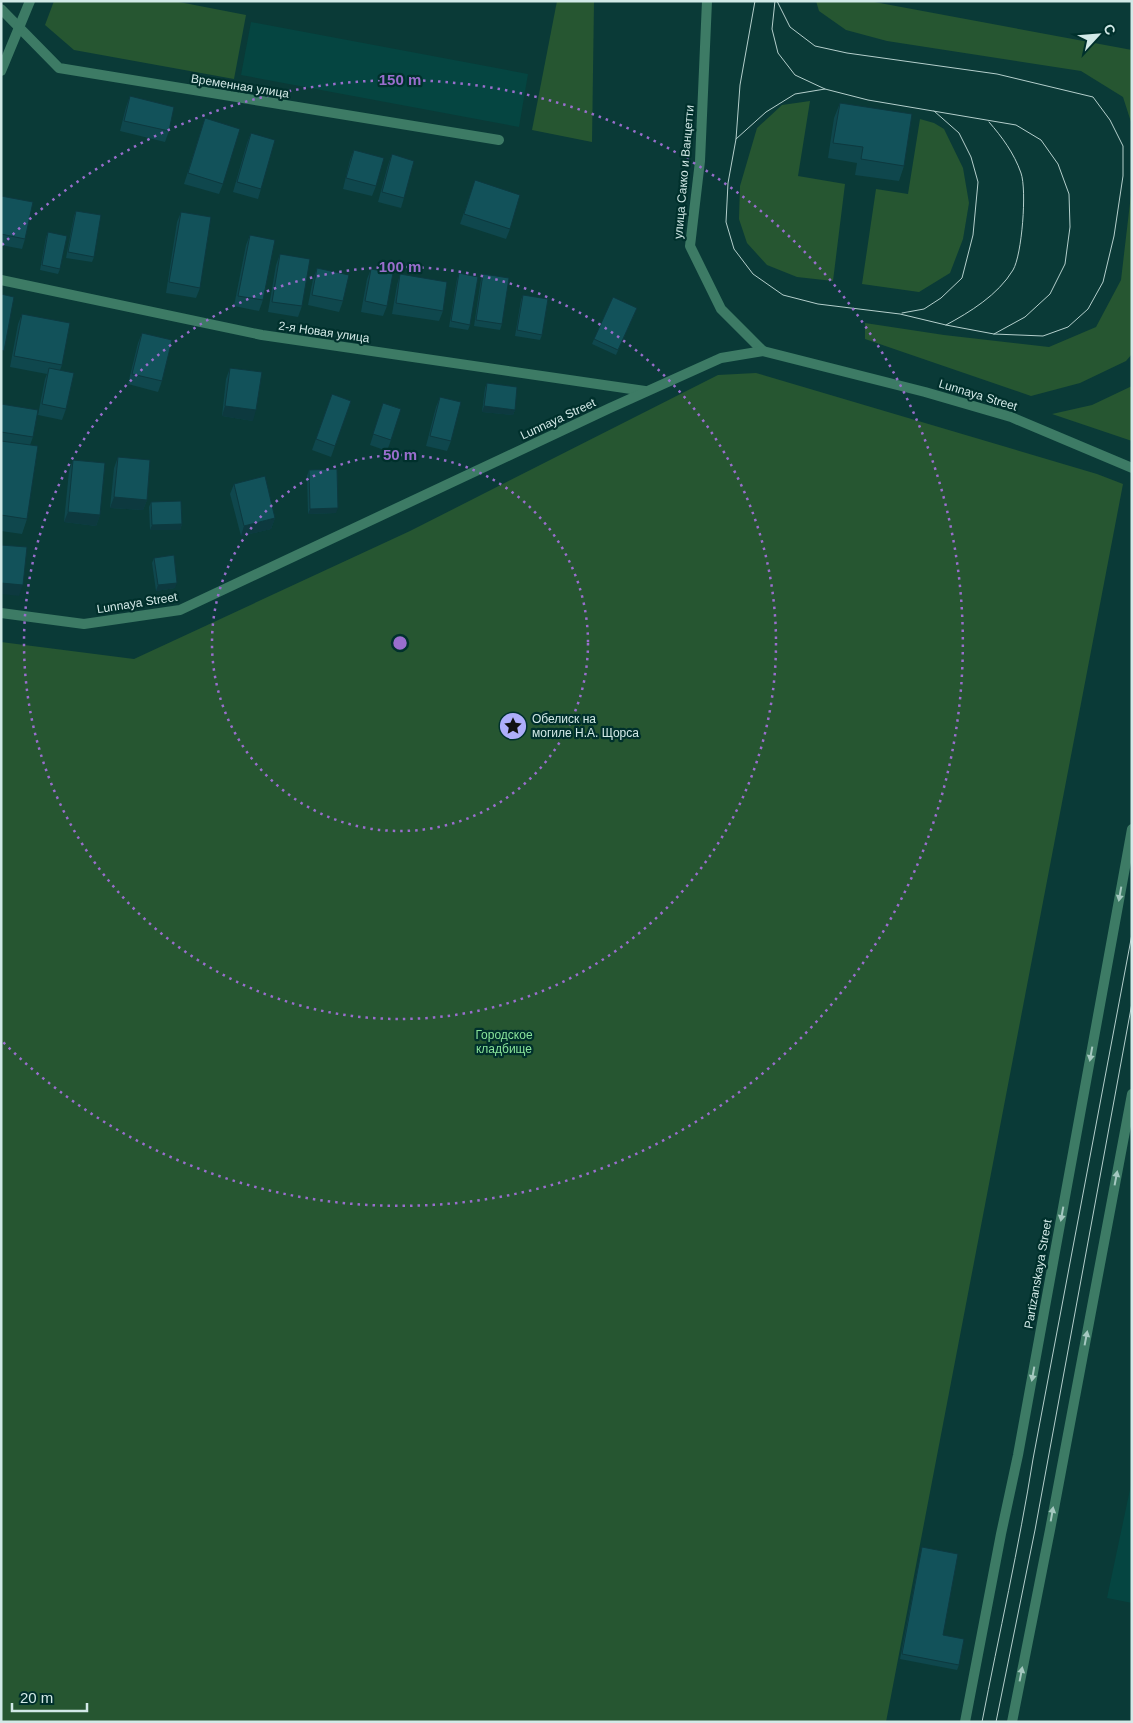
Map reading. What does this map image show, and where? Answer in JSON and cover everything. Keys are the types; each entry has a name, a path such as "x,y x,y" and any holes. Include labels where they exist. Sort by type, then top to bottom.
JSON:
{"street":[{"path":"1,71 30,1"},
{"name":"улица Сакко и Ванцетти","path":"707,1 700,161 690,246 722,309 764,350"},
{"name":"Временная улица","path":"1,9 59,68 499,140"},
{"name":"2-я Новая улица","path":"1,280 262,336 645,392"},
{"name":"Lunnaya Street","path":"1,613 84,624 180,610 720,358 764,350 925,392 1011,417 1132,468"},
{"name":"Partizanskaya Street","path":"965,1722 999,1542 1018,1455 1132,829"},
{"path":"1012,1722 1132,1094"}],"shaded area":[{"path":"251,22 528,74 519,127 241,75"},
{"path":"1132,1480 1132,1603 1107,1598"}],"green space":[{"path":"54,1 174,1 246,15 234,79 74,50 45,25"},
{"path":"557,1 594,1 592,142 532,130"},
{"path":"816,1 869,1 1132,50 1132,125 1123,97 1081,71 887,41 846,30 819,11"},
{"path":"810,101 798,176 845,184 833,281 797,277 767,265 747,243 739,219 740,186 757,128 782,105"},
{"path":"920,119 934,123 944,129 963,168 969,203 963,239 950,273 919,292 862,284 876,189 908,194"},
{"path":"1132,186 1132,354 1126,361 1080,383 1031,396 865,339 865,323 944,335 1049,347 1096,327 1121,280"},
{"name":"Городское кладбище","path":"756,373 1097,474 1123,484 886,1722 1,1722 1,642 134,659 410,531 718,375"},
{"path":"1132,386 1132,441 1052,414 1092,405"}],"building":[{"path":"130,96 174,107 169,131 124,121"},
{"path":"840,103 912,114 904,166 861,159 863,147 833,143"},
{"path":"205,118 240,129 223,184 188,173"},
{"path":"251,133 275,140 261,189 237,182"},
{"path":"354,150 384,158 376,186 346,178"},
{"path":"392,154 414,161 404,198 382,192"},
{"path":"475,180 520,195 510,229 464,214"},
{"path":"1,196 33,202 25,239 1,234"},
{"path":"76,211 101,215 94,257 68,252"},
{"path":"181,212 211,217 200,288 169,282"},
{"path":"48,232 67,236 60,269 42,265"},
{"path":"250,235 275,240 263,300 238,296"},
{"path":"280,254 310,259 302,306 272,302"},
{"path":"317,268 349,275 343,301 312,295"},
{"path":"371,269 393,273 387,306 365,301"},
{"path":"459,273 478,277 470,325 451,321"},
{"path":"400,274 447,282 443,311 396,303"},
{"path":"483,274 509,278 502,324 476,320"},
{"path":"1,294 14,297 4,351 1,350"},
{"path":"523,295 548,299 542,335 517,330"},
{"path":"613,297 637,308 618,350 594,339"},
{"path":"22,314 70,323 62,365 14,356"},
{"path":"142,333 172,340 162,381 132,374"},
{"path":"49,368 74,373 66,409 42,404"},
{"path":"230,368 262,372 256,410 225,406"},
{"path":"487,383 517,387 515,410 484,406"},
{"path":"332,394 351,401 335,446 316,439"},
{"path":"440,397 461,402 451,441 430,436"},
{"path":"383,403 401,409 391,440 373,434"},
{"path":"1,404 38,410 33,437 1,432"},
{"path":"1,441 38,446 27,519 1,515"},
{"path":"118,457 150,460 147,500 114,497"},
{"path":"73,460 105,463 100,515 68,512"},
{"path":"337,469 338,508 310,509 309,470"},
{"path":"265,476 275,518 244,526 234,484"},
{"path":"181,501 182,524 152,525 151,502"},
{"path":"1,545 27,547 23,585 1,583"},
{"path":"174,555 177,583 158,585 154,558"},
{"path":"922,1547 958,1554 943,1635 964,1639 959,1665 902,1654"}],"tram line":[{"path":"755,1 740,85 736,139 728,183 726,222 734,249 753,274 783,295 818,304 900,314 994,334 1043,336 1068,327 1088,309 1103,282 1114,236 1123,176 1123,146 1110,120 1093,97 997,74 847,53 815,46 790,27 777,1"},
{"path":"775,1 772,29 778,53 795,75 825,89"},
{"path":"736,139 766,112 795,94 825,89 868,100 1016,125 1041,140 1058,164 1069,194 1070,227 1065,264 1050,294 1025,317 994,334"},
{"path":"902,313 924,309 941,298 962,278 973,235 978,182 971,157 959,133 934,111"},
{"path":"946,325 974,308 1000,287 1013,270 1019,251 1024,193 1023,181 1015,159 999,133 989,122"},
{"path":"982,1722 1022,1525 1132,934"},
{"path":"996,1722 1035,1530 1132,1003"}],"place":[{"name":"Обелиск на могиле Н.А. Щорса","path":"513,726"}]}
